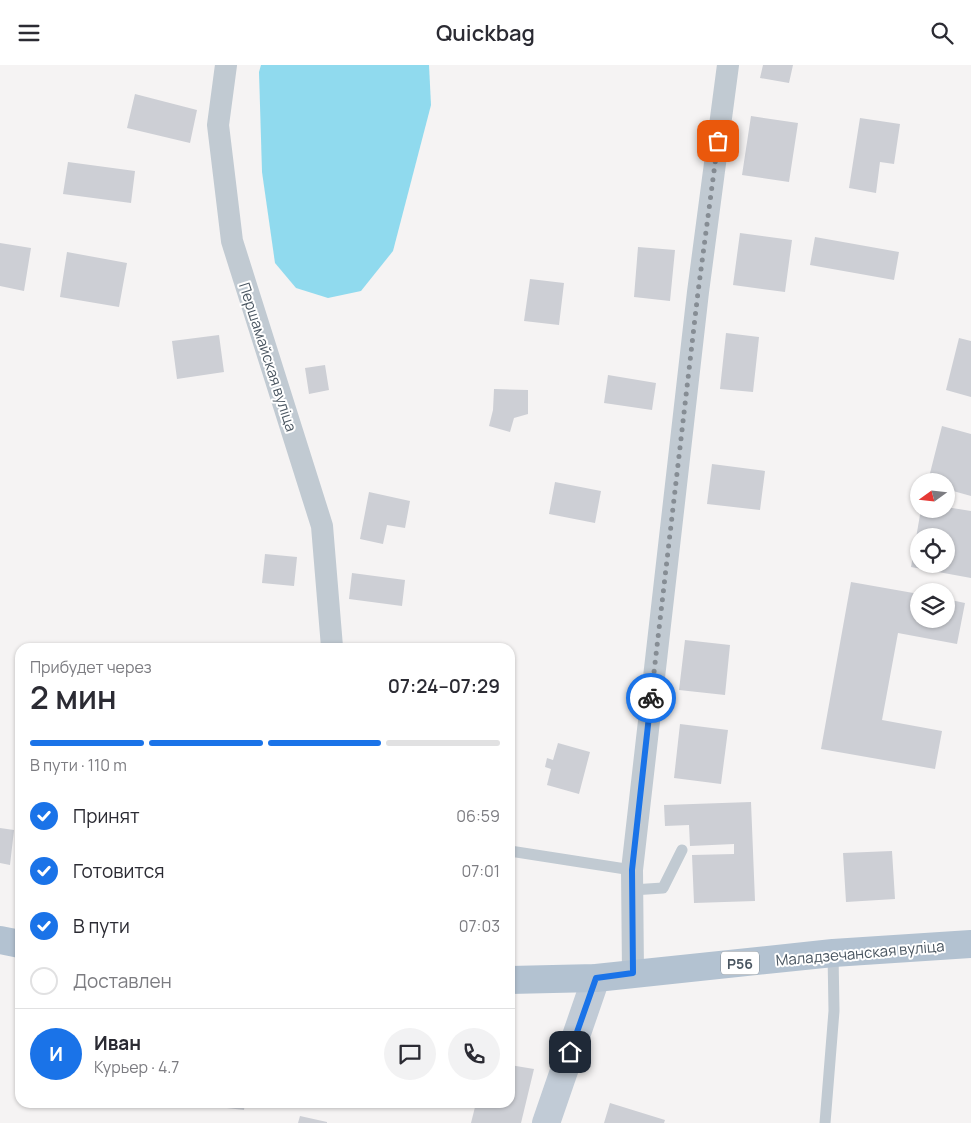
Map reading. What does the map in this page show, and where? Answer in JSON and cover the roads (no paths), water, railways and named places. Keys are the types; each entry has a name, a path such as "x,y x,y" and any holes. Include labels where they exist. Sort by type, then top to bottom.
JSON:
{"main road":[{"path":"0,940 15,943"},
{"name":"Маладзечанская вуліца","path":"515,980 596,978 833,953 971,944"}],"street":[{"name":"Першамайская вуліца","path":"226,65 218,125 232,241 322,526 332,643"},
{"path":"633,973 632,880 698,292 728,65"},
{"path":"546,1123 596,978"}],"lane":[{"path":"515,852 663,888 682,850"},
{"path":"825,1123 834,1011 833,953"}],"water":[{"path":"261,65 429,65 431,105 393,251 361,291 328,298 296,288 275,263 262,172 259,72"}]}
